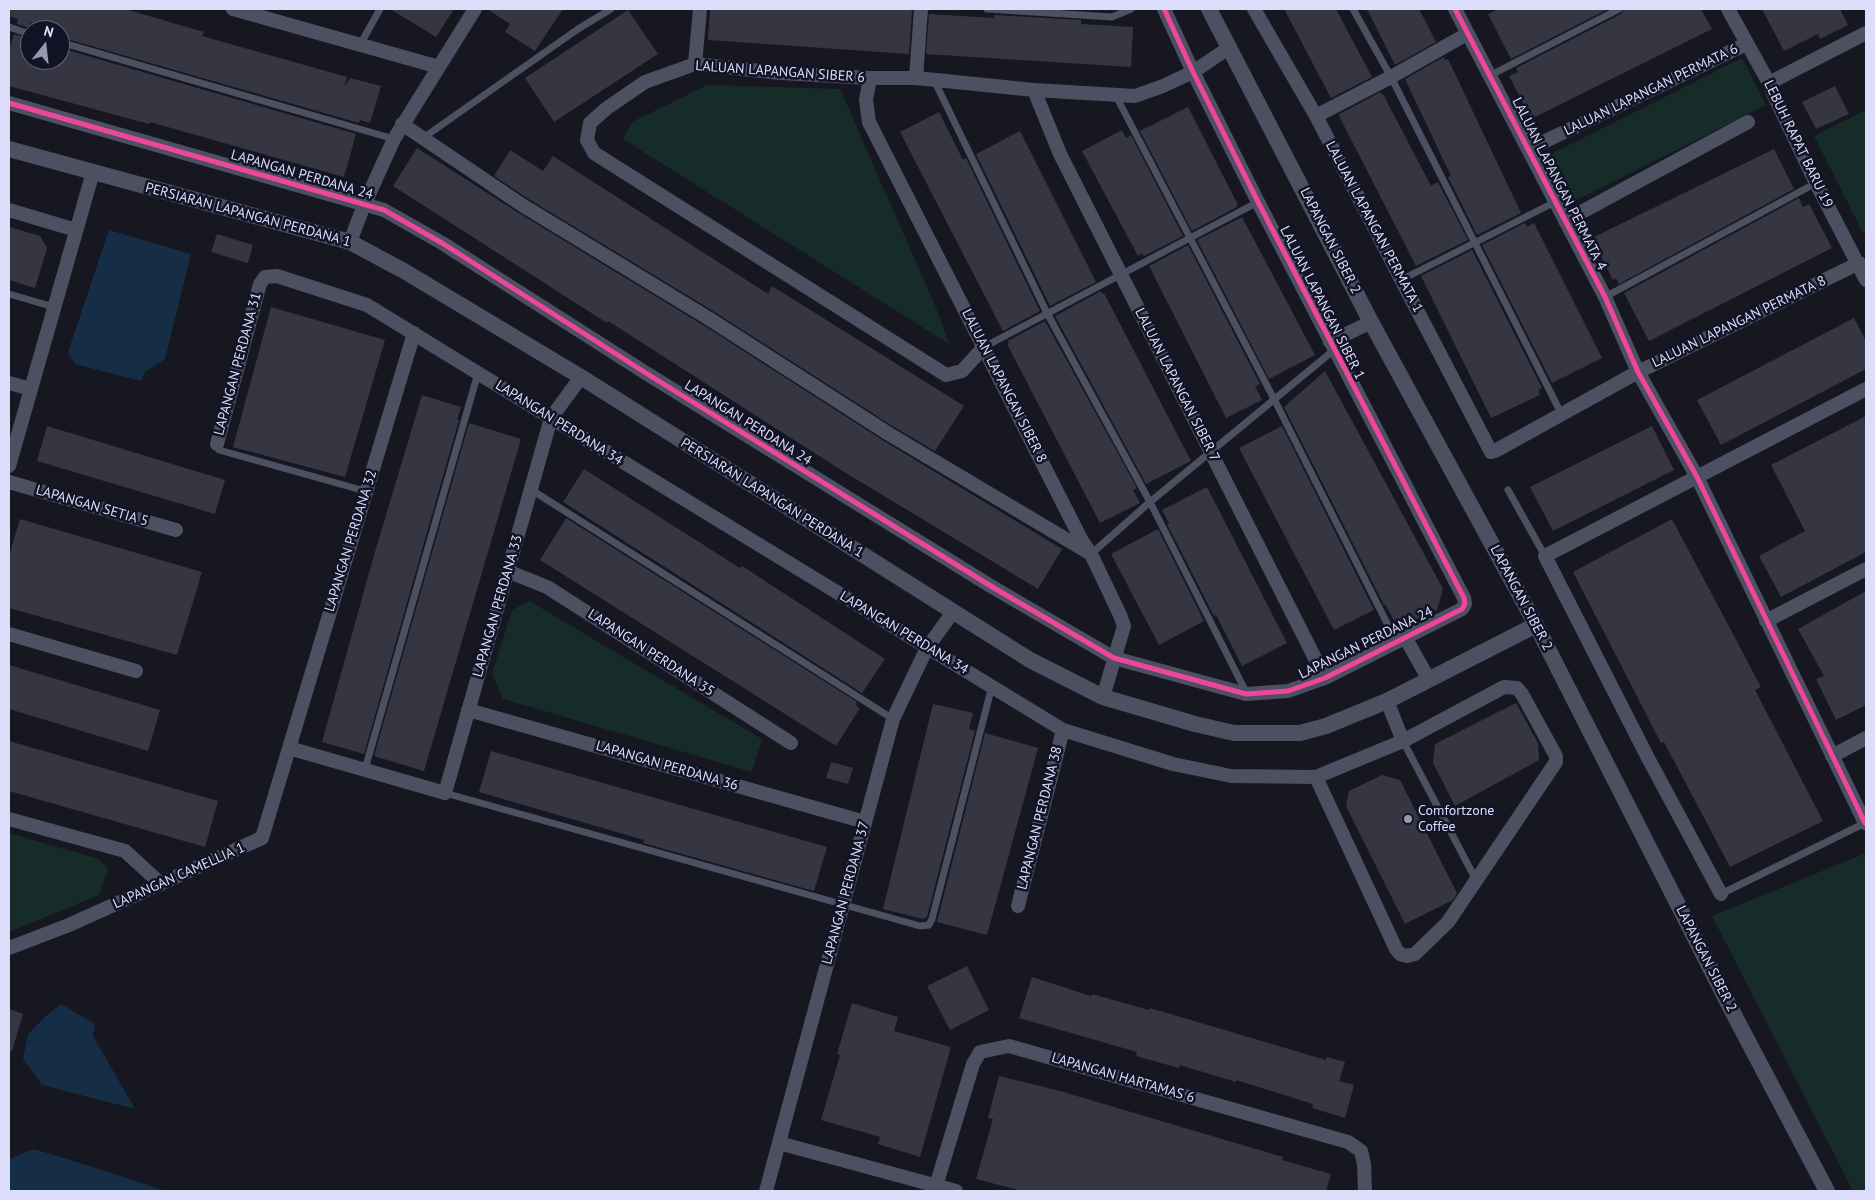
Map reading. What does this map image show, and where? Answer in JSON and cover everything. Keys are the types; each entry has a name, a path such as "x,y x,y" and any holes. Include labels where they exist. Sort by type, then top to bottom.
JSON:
{"street":[{"path":"233,9 439,68"},
{"path":"350,242 364,205 402,124 475,9"},
{"path":"695,64 700,9"},
{"path":"916,78 921,9"},
{"name":"LALUAN LAPANGAN SIBER 1","path":"1164,9 1193,72 1258,202 1464,598 1465,604"},
{"name":"LAPANGAN SIBER 2","path":"1210,9 1371,322 1536,625 1730,1007 1827,1191"},
{"name":"LALUAN LAPANGAN PERMATA 1","path":"1254,9 1316,116 1489,449"},
{"name":"LALUAN LAPANGAN PERMATA 4","path":"1455,9 1604,297 1638,372 1696,477 1865,823"},
{"name":"LEBUH RAPAT BARU 19","path":"1728,9 1769,83 1816,183 1859,263 1866,280"},
{"path":"1769,83 1866,33"},
{"path":"1316,116 1391,77 1467,34"},
{"name":"LALUAN LAPANGAN PERMATA 6","path":"1529,149 1746,44"},
{"name":"LALUAN LAPANGAN SIBER 6","path":"984,347 962,371 946,374 594,153 587,140 590,123 607,108 645,82 695,64 781,73 870,78 916,78 1034,90 1135,96 1193,72 1230,47"},
{"name":"LALUAN LAPANGAN SIBER 8","path":"870,78 866,100 869,122 1082,541 1091,554 1120,615 1124,626 1103,696"},
{"name":"LALUAN LAPANGAN SIBER 7","path":"1034,90 1060,154 1325,678"},
{"name":"LAPANGAN PERDANA 24","path":"9,103 384,210 442,242 649,375 985,583 1114,658 1246,694 1288,691 1325,678 1462,609 1465,604"},
{"path":"1564,221 1748,122"},
{"path":"402,124 522,204 708,318 889,434 1091,554"},
{"name":"PERSIARAN LAPANGAN PERDANA 1","path":"9,148 350,242 404,271 581,377 1030,660 1103,696 1195,724 1234,733 1300,733 1326,726 1387,701 1428,678 1536,625"},
{"path":"9,466 93,172"},
{"path":"9,210 76,230"},
{"name":"LALUAN LAPANGAN PERMATA 8","path":"1489,449 1491,452 1495,451 1638,372 1859,263"},
{"name":"LAPANGAN PERDANA 34","path":"260,284 265,277 277,276 367,304 1063,730 1173,764 1231,776 1316,777 1403,741 1504,687 1517,688 1556,756 1556,762 1476,880"},
{"name":"LAPANGAN PERDANA 31","path":"217,444 260,284"},
{"path":"1332,346 1371,322"},
{"name":"LAPANGAN PERDANA 32","path":"289,748 414,333"},
{"name":"LAPANGAN PERDANA 33","path":"445,793 551,418 581,377"},
{"path":"9,383 31,389"},
{"path":"1721,894 1648,758 1545,556 1866,390"},
{"name":"LAPANGAN SETIA 5","path":"9,482 176,530"},
{"path":"1766,621 1866,569"},
{"name":"LAPANGAN PERDANA 35","path":"507,571 546,587 791,743"},
{"name":"LAPANGAN PERDANA 37","path":"766,1191 893,719 927,648 953,612"},
{"path":"9,634 136,671"},
{"path":"1400,639 1428,678"},
{"path":"1387,701 1403,741"},
{"name":"LAPANGAN PERDANA 36","path":"468,710 865,822"},
{"name":"LAPANGAN PERDANA 38","path":"1018,906 1063,730"},
{"path":"1832,756 1866,738"},
{"path":"289,748 445,793"},
{"name":"LAPANGAN CAMELLIA 1","path":"9,948 69,925 262,838 289,748"},
{"path":"1316,777 1400,954 1407,956 1415,954 1442,928 1476,880"},
{"path":"9,818 125,852 161,884"},
{"name":"LAPANGAN HARTAMAS 6","path":"936,1186 973,1064 980,1052 1009,1046 1348,1142 1360,1151 1364,1164 1365,1191"},
{"path":"779,1143 956,1191"}],"lane":[{"path":"360,44 380,9"},
{"path":"423,138 578,29 611,9"},
{"path":"987,9 1112,17 1131,9"},
{"path":"1353,9 1391,77 1476,242 1562,415"},
{"path":"1489,76 1619,9"},
{"path":"70,45 394,139"},
{"path":"934,80 1047,313 1150,502 1246,694"},
{"path":"1116,95 1400,639"},
{"path":"1604,297 1816,183"},
{"path":"984,347 1258,202"},
{"path":"1402,280 1555,202"},
{"path":"9,294 54,307"},
{"path":"1091,554 1150,502 1274,399 1332,346"},
{"path":"365,769 478,373"},
{"path":"217,444 219,450 365,491"},
{"path":"530,489 893,719"},
{"path":"1508,490 1545,556"},
{"path":"445,793 920,926 929,925 992,686"},
{"path":"1403,741 1476,880"},
{"path":"1721,894 1865,823"}],"green space":[{"path":"1742,58 1766,105 1569,204 1545,157"},
{"path":"707,85 840,89 937,310 949,344 623,139 632,122"},
{"path":"1866,110 1866,231 1863,233 1814,136"},
{"path":"529,601 762,739 752,772 503,699 492,674 512,610"},
{"path":"9,833 99,859 108,869 99,895 9,932"},
{"path":"1866,853 1866,1191 1853,1191 1712,916"}],"water":[{"path":"109,230 191,254 165,359 145,372 141,381 75,364 68,352"},
{"path":"61,1004 95,1024 93,1036 135,1109 42,1085 23,1059 28,1034"},
{"path":"34,1149 166,1191 9,1191 9,1159"}],"building":[{"path":"9,9 125,9 204,32 202,36 347,77 344,87 350,78 381,86 370,123 360,120 359,123 70,40 70,20 20,20 20,25 17,24 18,19 9,16"},
{"path":"390,9 454,9 436,37"},
{"path":"487,9 563,9 535,51 505,32 510,24"},
{"path":"710,9 912,10 909,54 708,40"},
{"path":"1284,9 1336,9 1372,77 1331,98"},
{"path":"1367,9 1419,9 1436,42 1395,65"},
{"path":"1498,9 1608,9 1511,59 1488,14"},
{"path":"1624,9 1701,9 1712,29 1531,119 1509,76 1518,72 1516,68 1621,14"},
{"path":"1762,9 1840,9 1848,25 1820,39 1818,34 1784,51"},
{"path":"628,10 658,54 554,122 525,78"},
{"path":"929,14 994,18 994,15 1081,20 1081,24 1133,27 1131,67 926,54"},
{"path":"14,34 20,36 20,70 70,70 70,51 356,134 344,177 150,122 149,124 9,86 9,50"},
{"path":"1444,57 1445,60 1448,59 1521,213 1477,235 1448,177 1451,176 1405,79"},
{"path":"1835,86 1849,114 1816,129 1802,102"},
{"path":"1381,92 1431,186 1438,182 1468,240 1416,266 1339,116 1339,114"},
{"path":"1188,107 1238,205 1192,231 1140,131"},
{"path":"939,112 963,160 966,158 1040,311 1003,331 900,132"},
{"path":"1122,130 1126,138 1131,135 1183,236 1144,256 1142,253 1138,256 1082,151"},
{"path":"1020,131 1096,282 1050,306 976,154"},
{"path":"417,148 517,212 703,325 884,441 1062,549 1038,589 841,470 393,186"},
{"path":"1774,149 1794,189 1619,284 1616,278 1613,280 1592,238"},
{"path":"510,150 543,171 553,156 768,294 772,286 964,406 935,451 494,176"},
{"path":"1799,198 1803,207 1809,204 1832,248 1649,341 1624,293"},
{"path":"1242,217 1315,355 1269,379 1197,240"},
{"path":"1525,223 1527,227 1534,223 1602,358 1552,383 1482,245"},
{"path":"9,227 40,236 47,248 35,288 9,280"},
{"path":"217,234 253,245 248,263 211,252"},
{"path":"1188,245 1260,384 1255,386 1262,400 1226,418 1149,266"},
{"path":"1472,250 1542,388 1538,390 1540,395 1491,418 1421,276"},
{"path":"1101,291 1102,294 1104,293 1191,461 1146,484 1055,316"},
{"path":"271,307 385,340 345,477 233,447"},
{"path":"1854,318 1866,341 1866,369 1721,445 1697,400"},
{"path":"1045,321 1137,488 1133,490 1140,503 1100,523 1007,344 1009,344 1008,341"},
{"path":"1325,371 1443,589 1437,610 1398,628 1384,605 1284,407"},
{"path":"422,395 461,407 457,420 459,420 364,754 322,742 374,555"},
{"path":"1866,416 1866,552 1781,597 1759,556 1805,531 1771,465"},
{"path":"469,423 521,439 424,771 374,756"},
{"path":"47,426 225,480 215,514 37,461"},
{"path":"1282,426 1374,610 1334,630 1239,448"},
{"path":"1652,426 1674,470 1553,531 1530,487"},
{"path":"584,469 740,568 742,566 885,659 862,693 563,502"},
{"path":"1207,487 1287,643 1242,666 1216,615 1214,616 1167,524 1169,523 1162,510"},
{"path":"566,518 857,702 855,705 860,708 836,746 540,560"},
{"path":"20,519 202,572 177,655 9,608 9,556"},
{"path":"1672,519 1761,687 1755,690 1823,821 1730,867 1664,742 1661,743 1573,572"},
{"path":"1158,529 1204,621 1159,645 1111,554"},
{"path":"1866,591 1866,705 1836,720 1816,679 1824,676 1798,629"},
{"path":"9,665 160,710 148,751 9,709"},
{"path":"1516,703 1538,743 1539,760 1455,806 1433,763 1435,744"},
{"path":"933,704 973,713 969,729 975,731 927,917 923,919 883,909"},
{"path":"985,733 1038,748 987,935 937,922"},
{"path":"9,741 218,801 205,847 9,791"},
{"path":"491,751 827,847 814,891 643,843 644,840 479,792"},
{"path":"831,762 853,768 848,784 826,778"},
{"path":"1382,775 1400,780 1457,893 1453,900 1405,924 1346,806 1349,791"},
{"path":"967,966 989,1010 950,1030 927,986"},
{"path":"1032,977 1091,996 1092,994 1149,1010 1150,1008 1326,1060 1327,1057 1345,1062 1339,1081 1354,1085 1345,1118 1312,1108 1313,1104 1236,1080 1236,1082 1180,1065 1179,1068 1136,1056 1137,1052 1019,1018"},
{"path":"852,1003 898,1017 894,1031 951,1047 920,1157 878,1144 880,1137 821,1120 840,1055 837,1054"},
{"path":"9,1009 23,1014 12,1051 9,1051"},
{"path":"999,1076 1060,1091 1283,1157 1282,1160 1331,1174 1326,1191 1022,1191 976,1179 993,1119 988,1118"}],"cycle path":[{"path":"9,103 384,210 442,243 649,375 994,588 1114,658 1246,694 1288,691 1325,678 1462,609 1465,604 1464,598 1258,202 1193,72 1164,9"},
{"path":"1455,9 1605,297 1638,372 1697,477 1865,823"}],"place":[{"name":"Comfortzone Coffee","path":"1408,819"}]}
